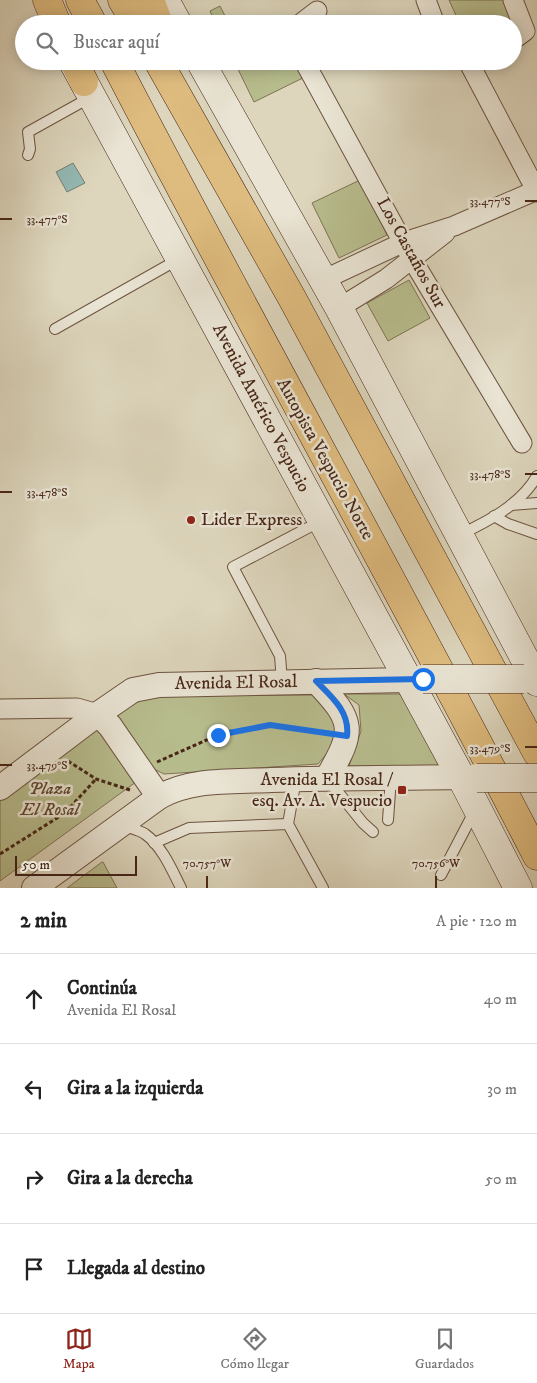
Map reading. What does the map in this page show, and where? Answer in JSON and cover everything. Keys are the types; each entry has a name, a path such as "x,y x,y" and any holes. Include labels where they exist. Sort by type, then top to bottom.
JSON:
{"highway":[{"path":"47,0 53,15"},
{"path":"80,0 88,15"},
{"path":"122,0 131,15"},
{"path":"150,0 155,15"},
{"name":"Autopista Vespucio Norte","path":"119,70 210,247 416,626 537,856"},
{"path":"163,70 292,298 537,753"},
{"path":"175,70 198,131"}],"main road":[{"path":"39,0 47,15"},
{"path":"165,0 173,15"},
{"path":"205,70 339,308 460,534 533,679"},
{"name":"Avenida Américo Vespucio","path":"81,75 322,520 416,680 469,778 476,808 518,888"},
{"name":"Avenida El Rosal","path":"416,680 533,679"},
{"path":"469,778 537,778"}],"street":[{"path":"426,0 432,15"},
{"path":"513,0 518,15"},
{"path":"312,15 317,11"},
{"name":"Los Castaños Sur","path":"309,70 412,259 522,443"},
{"path":"323,280 404,242 454,226 537,191 475,70"},
{"path":"339,308 386,279 454,226"},
{"name":"Avenida El Rosal","path":"0,788 98,714 133,690 148,686 416,680"},
{"path":"316,681 335,701 345,716 347,736 341,754 327,778"},
{"path":"0,709 78,708 98,714 110,726 153,789 170,791 191,785 296,779 469,778"},
{"path":"34,888 121,825 153,789"}],"lane":[{"path":"28,155 30,149 28,132 81,75"},
{"path":"55,329 180,258"},
{"path":"460,534 510,505 532,487 537,476"},
{"path":"510,505 537,503"},
{"path":"494,516 508,524 537,534"},
{"path":"282,682 280,656 233,567 322,520"},
{"path":"327,778 363,824 374,832"},
{"path":"388,820 391,778"},
{"path":"296,779 288,824 323,888"},
{"path":"441,875 476,808"},
{"path":"154,843 189,828 288,824"},
{"path":"121,825 145,834 154,843 166,859 182,888"}],"path":[{"path":"59,745 67,760 96,779 132,791 153,789 153,775 157,761 218,735 270,725 347,736"},
{"path":"0,854 65,813 96,779"}],"green space":[{"path":"449,0 506,0 512,15 456,15"},
{"path":"220,6 224,15 212,15 210,11"},
{"path":"238,70 306,70 309,75 254,102"},
{"path":"360,180 387,235 339,258 312,203"},
{"path":"409,280 430,318 388,341 367,303"},
{"path":"344,694 400,694 443,767 349,766 361,731 359,705"},
{"path":"315,695 333,709 340,731 329,751 318,764 164,774 148,766 118,720 118,711 151,696"},
{"name":"Plaza El Rosal","path":"94,721 136,782 0,881 0,790"},
{"path":"102,862 117,888 67,888"}],"water":[{"path":"73,163 85,183 67,192 56,172"}],"place":[{"name":"Lider Express","path":"191,520"},
{"name":"Avenida El Rosal / esq. Av. A. Vespucio","path":"402,790"}],"route":[{"path":"218,735 270,725 347,736 347,722 341,708 316,681 423,679"}]}
